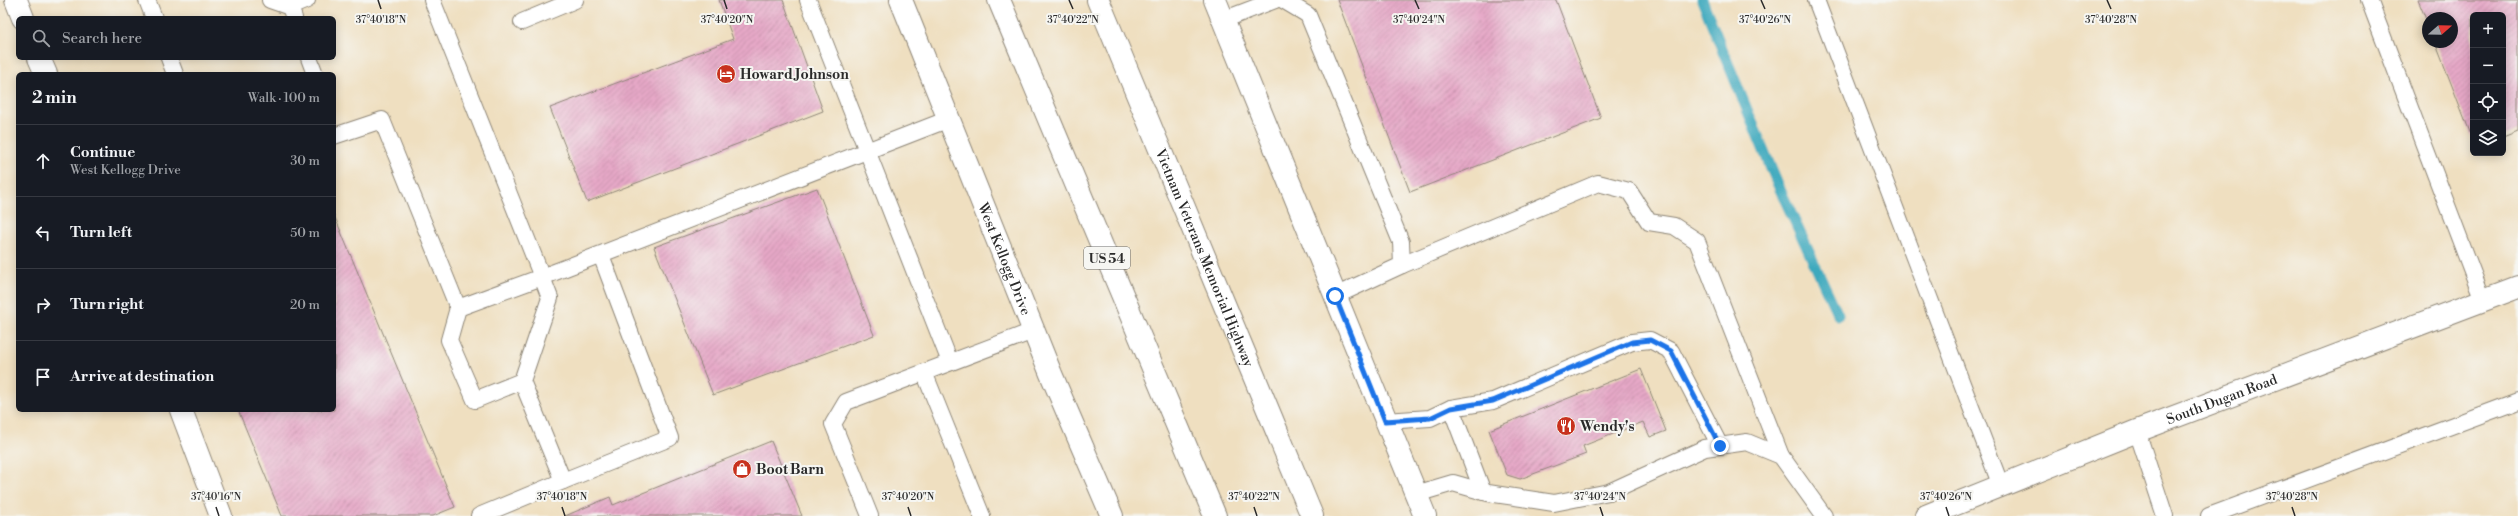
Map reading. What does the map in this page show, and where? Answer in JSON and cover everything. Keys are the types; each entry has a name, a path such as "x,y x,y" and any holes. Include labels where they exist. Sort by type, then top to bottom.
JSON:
{"main road":[{"path":"16,0 22,16"},
{"name":"West Kellogg Drive","path":"901,0 1033,330 1112,516"},
{"name":"US 54","path":"999,0 1215,516"},
{"name":"Vietnam Veterans Memorial Highway","path":"1098,0 1312,516"},
{"path":"1215,0 1420,508"},
{"path":"40,60 45,72"},
{"name":"South Dugan Road","path":"1926,516 2137,431 2518,287"},
{"path":"182,412 221,516"}],"lane":[{"path":"147,0 153,16"},
{"path":"270,0 292,12 307,0"},
{"path":"432,0 550,298 522,381 564,481"},
{"path":"522,22 575,0"},
{"path":"808,0 950,362"},
{"path":"1223,20 1275,0"},
{"path":"1283,0 1308,15 1401,242 1402,265"},
{"path":"1816,0 2001,486"},
{"path":"2369,0 2483,300"},
{"path":"170,60 174,72"},
{"path":"310,60 314,72"},
{"path":"458,308 608,252 949,119"},
{"path":"336,132 382,120 458,308 449,340 475,400 522,381"},
{"path":"1335,296 1402,265 1598,183 1628,191 1649,222 1674,226 1697,241 1780,456 1824,516"},
{"path":"479,516 670,438 608,252"},
{"path":"870,516 834,424 846,402 1033,330"},
{"path":"1385,421 1430,418 1451,408 1493,401 1632,342 1650,340 1671,351 1720,446"},
{"path":"924,372 982,516"},
{"path":"2209,516 2518,401"},
{"path":"1451,408 1483,492"},
{"path":"2137,431 2165,516"},
{"path":"1420,508 1453,483 1483,492 1554,503 1609,492 1705,448 1747,442 1780,456"}],"building":[{"name":"Howard Johnson","path":"719,0 783,0 823,111 587,202 550,108 733,39"},
{"path":"1337,0 1556,0 1601,118 1410,192"},
{"path":"2418,0 2518,0 2518,131 2506,136 2506,12 2470,12 2470,132 2437,48 2458,48 2458,12 2423,12"},
{"path":"817,188 874,335 713,395 654,247"},
{"path":"336,220 455,507 433,516 282,516 239,412 336,412"},
{"name":"Wendy's","path":"1641,369 1666,431 1650,437 1643,422 1583,446 1586,454 1520,479 1507,475 1489,430"},
{"name":"Boot Barn","path":"771,441 802,516 565,516 610,497 613,505"}],"waterway":[{"path":"1702,0 1778,185 1838,315"}],"place":[{"name":"Howard Johnson","path":"726,74"},
{"name":"Wendy's","path":"1566,426"},
{"name":"Boot Barn","path":"742,469"}],"route":[{"path":"1335,296 1385,421 1430,418 1451,408 1493,401 1632,342 1650,340 1671,351 1720,446"}]}
